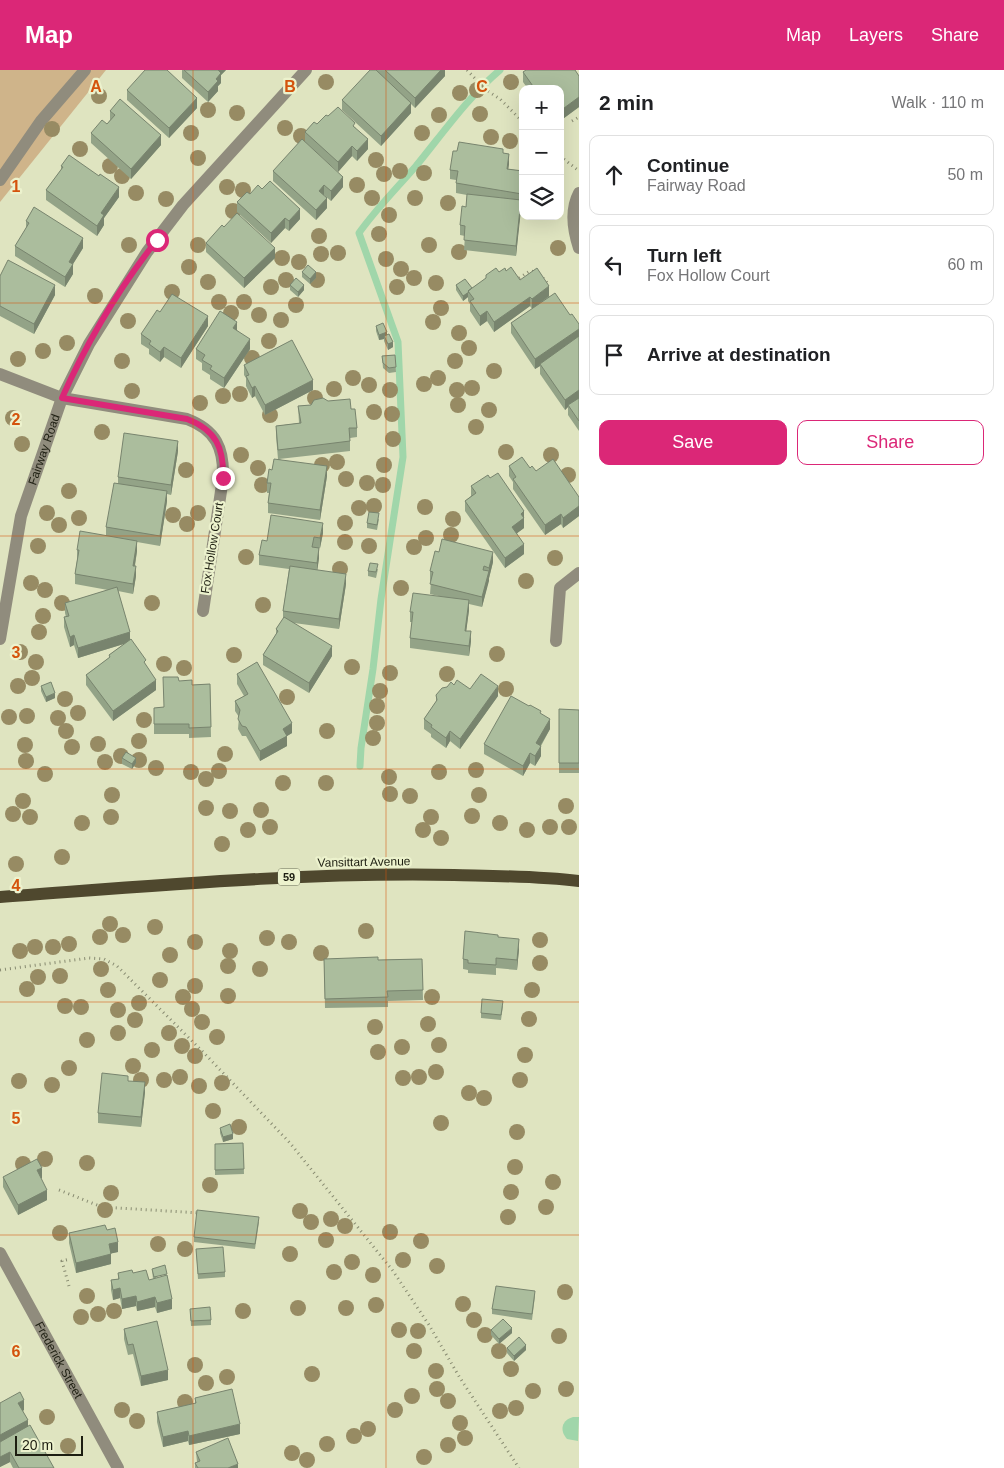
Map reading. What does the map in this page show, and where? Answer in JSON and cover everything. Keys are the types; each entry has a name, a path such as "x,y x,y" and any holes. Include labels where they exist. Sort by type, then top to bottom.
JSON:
{"main road":[{"name":"Vansittart Avenue","path":"0,896 318,876 414,874 579,881"}],"street":[{"path":"0,180 41,121 85,70"},
{"name":"Fairway Road","path":"0,639 21,516 62,398 89,344 147,252 184,205 306,70"},
{"path":"579,193 573,218 575,236 579,248"},
{"name":"Fox Hollow Court","path":"0,374 62,398 187,419 198,423 218,442 224,460 223,478 203,611"},
{"path":"556,641 560,588 579,574"},
{"name":"Frederick Street","path":"0,1253 118,1468"}],"path":[{"path":"468,70 486,90 500,99 519,118"},
{"path":"572,122 579,117"},
{"path":"564,159 579,171"},
{"path":"519,278 530,271 534,271 549,285"},
{"path":"0,970 89,958 104,959 117,966 290,1143 393,1270 519,1468"},
{"path":"59,1190 102,1207 203,1213"},
{"path":"69,1286 62,1261 70,1259"}],"shaded area":[{"path":"0,70 106,70 0,202"},
{"path":"579,1417 578,1441 567,1439 562,1429 566,1420"}],"building":[{"path":"145,70 167,70 197,98 169,128 127,90"},
{"path":"184,70 218,70 221,73 216,79 218,81 208,92"},
{"path":"370,70 376,70 411,103 381,136 342,100"},
{"path":"385,70 441,70 415,98"},
{"path":"526,70 575,70 579,76 579,97 564,108 564,85 532,85 523,72"},
{"path":"120,99 161,135 131,169 91,133 102,120 107,124 115,115 110,111"},
{"path":"338,107 355,123 353,126 368,139 357,151 352,146 338,162 305,132 314,122 317,124"},
{"path":"302,139 343,177 331,191 324,185 319,191 327,198 316,210 273,171"},
{"path":"459,142 503,149 503,153 509,154 507,169 519,170 519,194 456,183 458,171 450,170 453,151 457,151"},
{"path":"69,155 99,176 100,174 119,187 101,213 104,215 97,226 46,190 63,167 61,166"},
{"path":"270,181 300,209 289,221 285,218 271,233 237,202 247,192 250,194 258,185 262,189"},
{"path":"467,194 519,200 516,246 464,240 465,226 460,225 462,206 466,207"},
{"path":"34,207 83,238 69,262 73,264 65,277 15,246 29,223 26,221"},
{"path":"237,213 275,248 244,278 206,243 222,225 224,227"},
{"path":"8,260 55,285 34,324 0,306 0,276"},
{"path":"308,265 316,272 310,279 302,272"},
{"path":"511,267 520,280 537,268 549,286 532,299 530,297 494,322 487,311 480,316 470,301 474,299 468,291 496,268 499,272 505,268 506,271"},
{"path":"296,278 304,285 298,292 290,285"},
{"path":"465,279 472,288 463,296 456,285"},
{"path":"555,293 570,315 572,314 579,324 579,329 535,359 511,323"},
{"path":"172,294 208,316 181,358 164,347 160,352 149,344 151,341 141,334 157,310 160,312"},
{"path":"220,311 237,322 233,328 250,339 224,378 210,369 212,366 202,360 205,355 196,349"},
{"path":"383,323 387,332 379,335 376,326"},
{"path":"389,334 393,342 388,344 384,336"},
{"path":"579,336 579,390 565,400 540,364"},
{"path":"292,340 313,380 265,405 255,386 252,388 246,376 249,375 244,365"},
{"path":"395,355 396,367 389,368 383,363 382,356"},
{"path":"323,398 328,401 350,399 351,409 355,409 357,428 349,428 350,441 278,450 276,426 301,423 298,406 311,405 314,400"},
{"path":"579,398 579,421 568,405"},
{"path":"124,433 178,441 171,485 118,477"},
{"path":"522,457 530,468 532,466 536,471 553,459 579,497 579,506 563,518 561,514 545,525 513,479 516,477 509,466"},
{"path":"274,459 327,466 320,510 268,503 271,483 267,483 269,469 272,470"},
{"path":"498,473 524,511 521,514 524,518 512,527 524,544 505,558 465,501 476,493 471,486 488,475 490,478"},
{"path":"114,483 167,491 160,536 106,527"},
{"path":"369,512 379,513 377,525 367,523"},
{"path":"271,515 323,523 320,538 314,537 312,547 319,548 317,563 259,555 262,540 267,541"},
{"path":"80,531 137,541 133,566 136,566 133,584 75,574"},
{"path":"442,539 493,552 489,568 484,566 483,570 489,571 482,597 430,584 433,572 430,571 435,551 439,552"},
{"path":"370,563 378,564 376,572 368,571"},
{"path":"290,566 346,574 339,619 283,611"},
{"path":"117,587 130,632 78,648 74,635 70,637 64,617 69,616 65,603"},
{"path":"413,593 469,600 465,631 471,631 469,646 410,638 413,612 410,612"},
{"path":"284,617 332,646 309,683 263,655 278,631 276,629"},
{"path":"131,639 146,660 144,662 156,680 113,711 86,675"},
{"path":"257,662 292,723 283,729 287,736 260,751 246,727 242,726 238,719 240,710 235,701 248,694 237,674"},
{"path":"481,674 498,686 460,739 450,731 446,738 424,719 437,700 436,695 451,682 454,685 457,680 470,689"},
{"path":"163,677 178,677 179,681 192,680 192,685 210,684 211,727 189,728 189,724 154,724 154,708 164,707"},
{"path":"51,682 55,693 46,697 41,686"},
{"path":"511,696 541,711 540,713 550,719 536,743 541,746 535,756 530,753 523,766 484,744"},
{"path":"559,709 579,710 579,763 559,763"},
{"path":"126,752 136,758 132,764 122,758"},
{"path":"465,931 519,939 517,960 496,958 496,965 468,963 468,960 463,959"},
{"path":"378,957 378,960 422,959 423,990 387,991 388,997 325,999 324,959"},
{"path":"482,999 503,1001 501,1015 481,1013"},
{"path":"102,1073 128,1076 128,1081 145,1082 141,1117 98,1113"},
{"path":"230,1124 233,1134 223,1137 220,1128"},
{"path":"243,1143 244,1169 215,1170 215,1144"},
{"path":"37,1159 42,1168 37,1170 47,1190 18,1205 3,1177"},
{"path":"197,1210 259,1217 255,1244 194,1237"},
{"path":"105,1225 107,1230 115,1228 118,1242 109,1244 111,1254 76,1263 69,1233"},
{"path":"223,1247 225,1272 198,1274 196,1249"},
{"path":"165,1265 167,1274 154,1277 152,1269"},
{"path":"132,1270 133,1273 146,1270 149,1280 167,1275 172,1299 157,1303 155,1297 137,1302 136,1296 122,1299 120,1288 113,1290 111,1280 119,1279 118,1273"},
{"path":"496,1286 535,1291 532,1314 492,1309"},
{"path":"210,1307 211,1320 191,1321 190,1309"},
{"path":"503,1319 512,1328 499,1339 491,1330"},
{"path":"157,1321 168,1370 141,1376 133,1344 128,1345 124,1329"},
{"path":"519,1337 526,1345 514,1356 507,1348"},
{"path":"232,1389 240,1424 189,1436 188,1431 163,1437 157,1412 196,1403 195,1398"},
{"path":"20,1392 24,1400 18,1403 28,1420 0,1435 0,1403"},
{"path":"30,1425 54,1468 19,1468 10,1452 0,1457 0,1442"},
{"path":"228,1438 238,1464 228,1468 198,1468 195,1463 200,1461 196,1452"}],"waterway":[{"path":"360,766 381,599 403,457 398,342 359,233 466,104 500,70"}],"route":[{"path":"157,240 147,252 96,331 62,398 187,419 198,423 208,430 218,442 224,460 223,478"}]}
